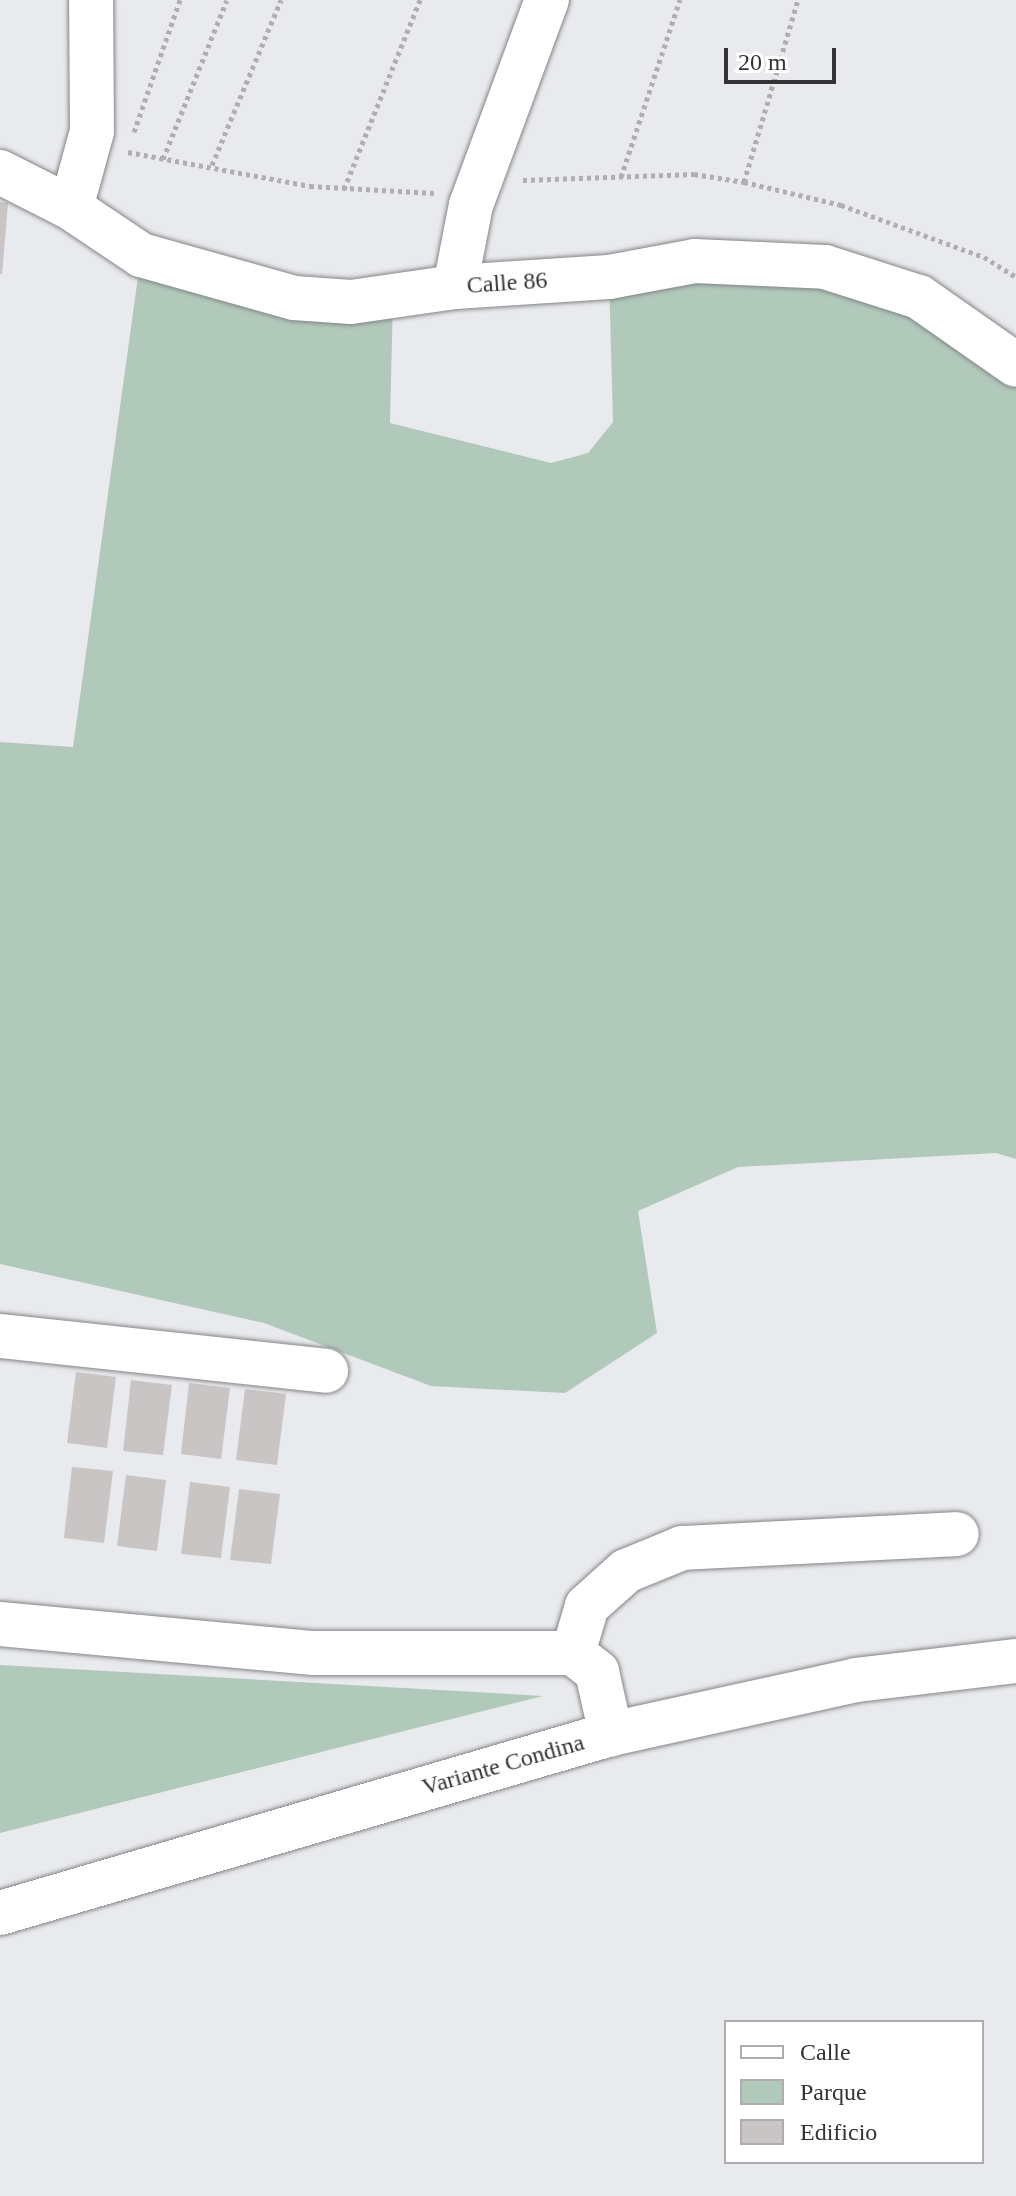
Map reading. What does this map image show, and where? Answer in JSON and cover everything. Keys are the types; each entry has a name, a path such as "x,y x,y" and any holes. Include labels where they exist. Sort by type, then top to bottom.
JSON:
{"main road":[{"path":"71,208 92,131 91,0"},
{"path":"455,287 478,185 547,0"},
{"name":"Calle 86","path":"0,172 71,208 141,255 294,298 351,302 455,287 609,277 695,261 825,267 919,297 1016,365"},
{"path":"0,1336 326,1371"},
{"path":"573,1653 587,1606 626,1571 682,1548 957,1534"},
{"path":"0,1624 314,1653 573,1653 597,1672 611,1734"},
{"name":"Variante Condina","path":"0,1913 611,1734 856,1680 1016,1661"}],"path":[{"path":"180,0 127,152 344,189 420,196 478,185 694,174 744,182 841,205 984,257 1016,277"},
{"path":"163,159 227,0"},
{"path":"212,165 281,0"},
{"path":"344,189 420,0"},
{"path":"621,177 680,0"},
{"path":"744,182 798,0"}],"green space":[{"path":"141,255 393,296 390,423 551,463 588,453 613,422 609,277 859,278 1016,365 1016,1159 996,1153 738,1167 638,1211 657,1333 565,1393 431,1386 264,1323 0,1264 0,742 73,747"},
{"path":"0,1665 298,1682 543,1696 0,1833"}],"building":[{"path":"0,202 8,203 2,274 0,274"},
{"path":"76,1372 116,1377 107,1448 67,1443"},
{"path":"131,1380 172,1385 163,1455 123,1451"},
{"path":"189,1383 230,1388 221,1459 181,1454"},
{"path":"245,1389 286,1394 277,1465 236,1460"},
{"path":"72,1467 113,1471 104,1543 64,1538"},
{"path":"126,1475 166,1480 157,1551 117,1546"},
{"path":"190,1482 230,1487 221,1558 181,1554"},
{"path":"239,1489 280,1494 271,1564 230,1560"}]}
